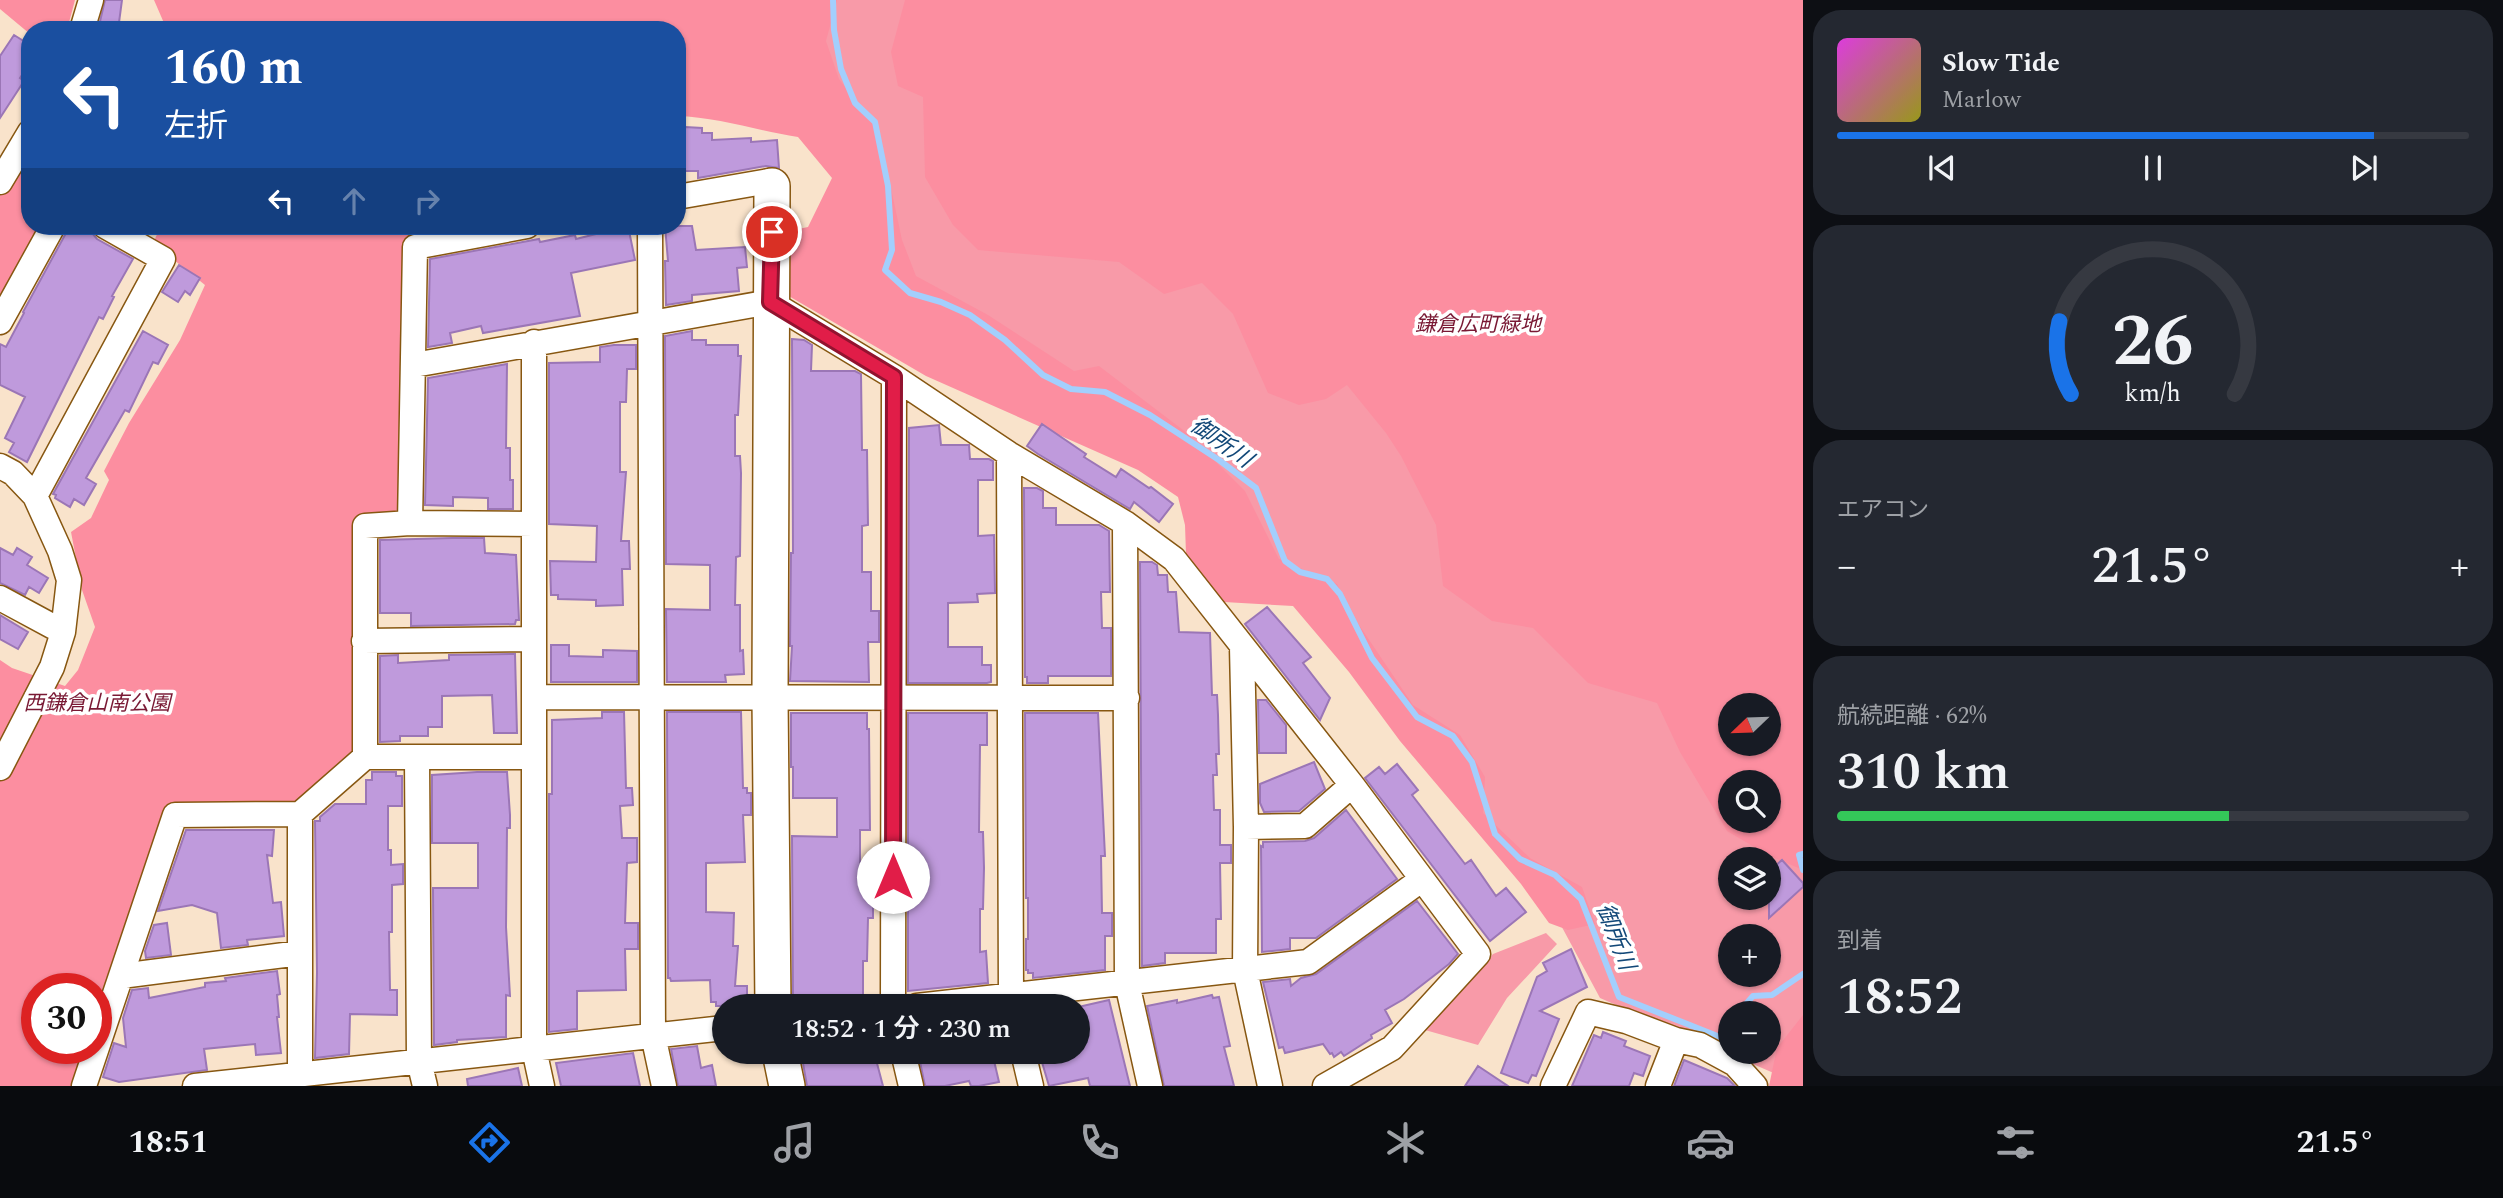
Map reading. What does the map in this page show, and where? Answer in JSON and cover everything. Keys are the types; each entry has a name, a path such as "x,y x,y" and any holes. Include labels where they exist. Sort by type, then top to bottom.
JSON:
{"street":[{"path":"84,21 90,0"},
{"path":"0,182 21,147"},
{"path":"686,195 769,181 772,186 770,302 773,994"},
{"path":"0,322 48,235"},
{"path":"35,496 163,260 120,235"},
{"path":"410,523 415,247 479,235"},
{"path":"650,235 653,1035 664,1086"},
{"path":"414,365 770,302 894,377 1009,454 1125,523 1174,559 1352,785 1478,954 1392,1048 1325,1086"},
{"path":"534,342 534,1049 542,1086"},
{"path":"893,994 894,377"},
{"path":"1009,454 1012,994"},
{"path":"0,466 13,473 35,496 60,551 69,580 63,632 52,667 0,768"},
{"path":"365,757 365,526 410,523 534,524"},
{"path":"1125,523 1127,983 1150,1086"},
{"path":"0,598 63,632"},
{"path":"364,640 534,639"},
{"path":"1242,647 1246,827 1245,970 1270,1086"},
{"path":"534,696 1127,698"},
{"path":"84,1086 176,815 300,814 365,757 534,757"},
{"path":"417,758 419,1061 425,1086"},
{"path":"1246,827 1305,826 1352,785"},
{"path":"300,814 300,1080"},
{"path":"1057,994 1308,962 1422,880"},
{"path":"121,976 300,953"},
{"path":"1553,1086 1588,1012 1626,1021 1676,1040 1700,1045 1735,1064 1755,1086"},
{"path":"195,1086 300,1080 419,1061 712,1029"},
{"path":"1658,1086 1676,1040"},
{"path":"782,1064 787,1086"},
{"path":"906,1064 911,1086"},
{"path":"1026,1064 1031,1086"}],"green space":[{"path":"0,0 75,0 69,21 21,21 21,26 0,9"},
{"path":"154,0 837,0 826,41 839,79 879,132 902,240 916,276 988,315 1074,371 1099,366 1187,433 1245,491 1279,559 1337,584 1355,619 1413,705 1460,735 1485,777 1483,813 1530,858 1582,887 1595,924 1568,930 1549,923 1521,884 1400,741 1349,672 1293,606 1224,602 1186,554 1185,525 1178,497 1138,470 926,376 787,295 789,231 808,227 832,178 798,137 686,117 686,21 163,21"},
{"name":"鎌倉広町緑地","path":"776,0 1803,0 1803,1060 1785,1078 1753,1064 1781,1064 1781,1001 1718,1001 1718,1049 1600,998 1542,890 1322,622 1169,485 873,282"},
{"name":"鎌倉広町緑地","path":"905,0 1803,0 1803,870 1781,861 1781,847 1754,847 1730,833 1781,833 1781,770 1718,770 1718,816 1680,752 1657,703 1588,683 1533,628 1492,621 1443,586 1436,525 1401,456 1347,385 1326,399 1299,405 1268,393 1233,314 1202,283 1164,294 1119,262 978,250 953,225 925,177 923,97 898,86 891,52"},
{"path":"21,162 21,235 38,235 0,304 0,196"},
{"name":"西鎌倉山南公園","path":"157,235 413,235 406,246 400,507 394,513 368,516 356,745 349,757 294,805 167,806 112,980 112,973 21,973 21,1064 86,1064 79,1086 0,1086 0,660 12,668 65,686 78,670 95,627 82,590 71,532 91,518 109,480 104,471 129,423 180,340 205,285 153,243"},
{"path":"1546,933 1557,944 1507,998 1478,1045 1425,1030 1493,954"},
{"path":"1803,1015 1803,1086 1769,1086 1774,1064 1781,1064 1781,1043"}],"building":[{"path":"105,0 122,0 119,21 100,21"},
{"path":"14,35 21,39 21,86 0,118 0,56"},
{"path":"686,127 702,128 702,133 712,133 712,140 777,140 779,168 766,166 698,178 698,171 686,171"},
{"path":"686,226 692,226 696,250 745,247 747,267 737,268 739,291 692,295 692,301 666,305 665,261 668,261 666,235 686,235"},
{"path":"65,235 94,235 133,259 112,296 114,297 103,319 99,317 27,462 9,452 14,443 5,438 25,397 0,385 0,344 6,347"},
{"path":"575,235 576,239 592,235 630,235 635,260 571,273 580,316 483,333 481,326 450,333 452,343 428,347 430,259 539,239 540,242"},
{"path":"179,265 200,278 190,295 185,291 178,302 162,292"},
{"path":"143,331 168,345 158,364 153,362 129,412 125,410 86,478 96,484 84,505 74,499 70,507 53,494"},
{"path":"692,331 692,340 706,340 706,345 738,345 738,356 741,356 738,415 735,415 735,456 740,456 741,473 740,556 736,557 735,605 740,605 740,651 743,650 744,674 725,675 726,682 667,682 666,609 710,610 710,565 666,564 665,336"},
{"path":"792,339 804,340 812,345 811,371 855,371 861,374 862,450 867,450 868,525 862,526 862,572 871,572 871,611 879,611 879,642 868,642 869,682 790,681 793,553"},
{"path":"636,345 636,369 627,369 626,402 620,402 620,472 626,472 621,541 629,541 630,569 622,569 623,605 596,606 596,600 558,599 558,595 551,595 550,561 596,562 597,526 549,524 549,363 600,362 600,347"},
{"path":"507,364 506,448 510,448 513,509 488,509 488,498 453,497 453,506 425,505 428,378"},
{"path":"1042,424 1086,454 1084,457 1116,477 1121,469 1173,504 1159,522 1134,502 1130,509 1038,454 1027,446"},
{"path":"939,425 941,445 969,445 970,459 993,461 993,480 978,480 978,536 994,535 995,593 977,594 978,602 948,603 948,647 982,647 982,665 991,665 991,682 987,683 908,683 909,428"},
{"path":"1024,488 1043,491 1043,508 1056,508 1056,525 1099,525 1109,531 1110,592 1101,592 1102,628 1111,628 1111,676 1048,676 1048,683 1027,683"},
{"path":"484,538 485,553 516,555 519,620 516,620 515,624 411,626 411,613 380,613 380,540"},
{"path":"0,548 13,555 17,548 32,557 27,565 48,578 39,593 29,587 25,595 0,583"},
{"path":"1140,562 1152,562 1157,565 1158,575 1167,575 1168,592 1176,592 1179,632 1210,633 1212,695 1217,695 1219,754 1216,754 1217,775 1213,775 1214,810 1220,810 1220,845 1231,845 1231,863 1220,863 1221,919 1216,919 1216,953 1165,953 1165,963 1142,966"},
{"path":"1267,607 1311,657 1303,663 1330,698 1320,720 1245,624"},
{"path":"0,615 28,632 18,649 0,639"},
{"path":"551,645 569,645 569,656 603,657 603,650 637,651 637,682 551,682"},
{"path":"515,654 517,733 494,733 492,695 442,696 442,727 428,727 428,736 400,736 400,741 380,742 380,656 398,655 398,663 449,660 449,655"},
{"path":"1258,700 1266,700 1286,725 1286,753 1259,753"},
{"path":"602,712 624,712 626,788 632,788 633,805 620,806 622,838 637,838 637,862 627,863 625,923 638,923 638,949 625,949 626,990 577,991 577,1029 549,1032 549,794 552,794 552,720 602,718"},
{"path":"667,712 741,712 743,788 747,788 747,793 751,793 751,815 743,815 745,862 706,863 706,912 734,913 733,946 738,946 735,986 747,986 747,994 712,994 711,1002 710,980 671,981 668,978"},
{"path":"791,713 867,713 870,830 860,830 860,878 864,878 864,893 870,893 870,899 873,899 873,918 868,918 867,961 863,961 863,994 793,994 792,836 837,837 837,798 793,798"},
{"path":"908,713 987,713 987,745 980,745 979,832 983,832 984,868 980,952 986,951 988,983 908,991"},
{"path":"1025,713 1098,713 1105,856 1101,856 1102,913 1112,913 1112,936 1105,936 1105,970 1033,978 1033,973 1026,970 1028,898"},
{"path":"1314,762 1325,789 1299,811 1264,812 1260,803 1260,784"},
{"path":"1397,764 1418,790 1412,795 1465,864 1471,860 1496,896 1506,888 1526,912 1490,941 1365,778 1379,767 1385,774"},
{"path":"372,772 396,772 396,776 402,776 402,806 388,806 388,850 391,850 391,865 403,864 403,884 392,885 392,932 389,932 390,990 397,990 397,1015 350,1014 349,1054 315,1058 315,821 320,821 320,817 335,804 366,804 366,780 372,780"},
{"path":"507,772 510,828 507,828 506,927 510,996 506,995 506,1037 457,1040 434,1045 433,888 478,888 478,843 432,843 432,775"},
{"path":"1346,810 1397,879 1316,938 1290,938 1290,949 1262,952 1263,842 1305,841 1314,838"},
{"path":"186,830 274,830 272,856 267,855 273,903 281,902 284,936 247,940 248,945 221,948 217,913 192,905 158,911"},
{"path":"1781,861 1803,883 1803,887 1781,907"},
{"path":"1417,901 1458,954 1449,964 1404,999 1385,1010 1392,1023 1344,1056 1341,1052 1334,1057 1323,1044 1285,1053 1283,1047 1279,1048 1263,982 1290,979 1291,986 1301,978 1316,974"},
{"path":"1769,910 1778,910 1769,918"},
{"path":"167,923 171,955 146,958 145,951 154,925"},
{"path":"1571,949 1587,987 1540,1011 1559,1019 1536,1076 1532,1075 1528,1083 1501,1073 1537,977 1547,971 1543,963"},
{"path":"277,971 280,994 277,995 277,1017 281,1053 256,1055 255,1044 204,1049 207,1070 119,1082 103,1077 107,1064 112,1064 114,1043 126,1047 123,1018 132,990 148,988 149,998 205,987 205,983 226,981 225,978"},
{"path":"1212,995 1213,998 1219,997 1230,1046 1224,1047 1234,1086 1164,1086 1147,1006"},
{"path":"1109,1000 1130,1086 1090,1086 1088,1078 1049,1086 1043,1064 1090,1064 1090,1004"},
{"path":"1603,1032 1626,1041 1624,1046 1650,1056 1643,1076 1634,1073 1629,1086 1572,1086 1594,1035 1601,1038"},
{"path":"697,1046 701,1068 712,1065 716,1086 678,1086 671,1049"},
{"path":"633,1053 640,1086 561,1086 556,1063"},
{"path":"1684,1060 1727,1078 1735,1086 1674,1086"},
{"path":"803,1064 877,1064 883,1086 807,1086"},
{"path":"920,1064 995,1064 999,1082 979,1086 971,1086 969,1081 945,1086 925,1086"},
{"path":"1478,1066 1508,1086 1465,1086"},
{"path":"518,1068 522,1086 468,1086 467,1079"}],"waterway":[{"name":"御所川","path":"833,0 834,30 841,69 855,103 875,122 888,186 892,250 885,270 910,293 941,302 970,315 1005,340 1043,375 1071,389 1105,392 1150,415 1256,488 1285,561 1300,572 1327,579 1340,594 1372,658 1417,717 1453,736 1472,762 1495,834 1520,859 1555,875 1581,899 1619,997 1718,1036"},
{"path":"1803,854 1799,855 1803,870"},
{"path":"1749,1001 1753,996 1772,995 1803,974"}],"route":[{"path":"772,232 770,302 894,377 893,877"}]}
